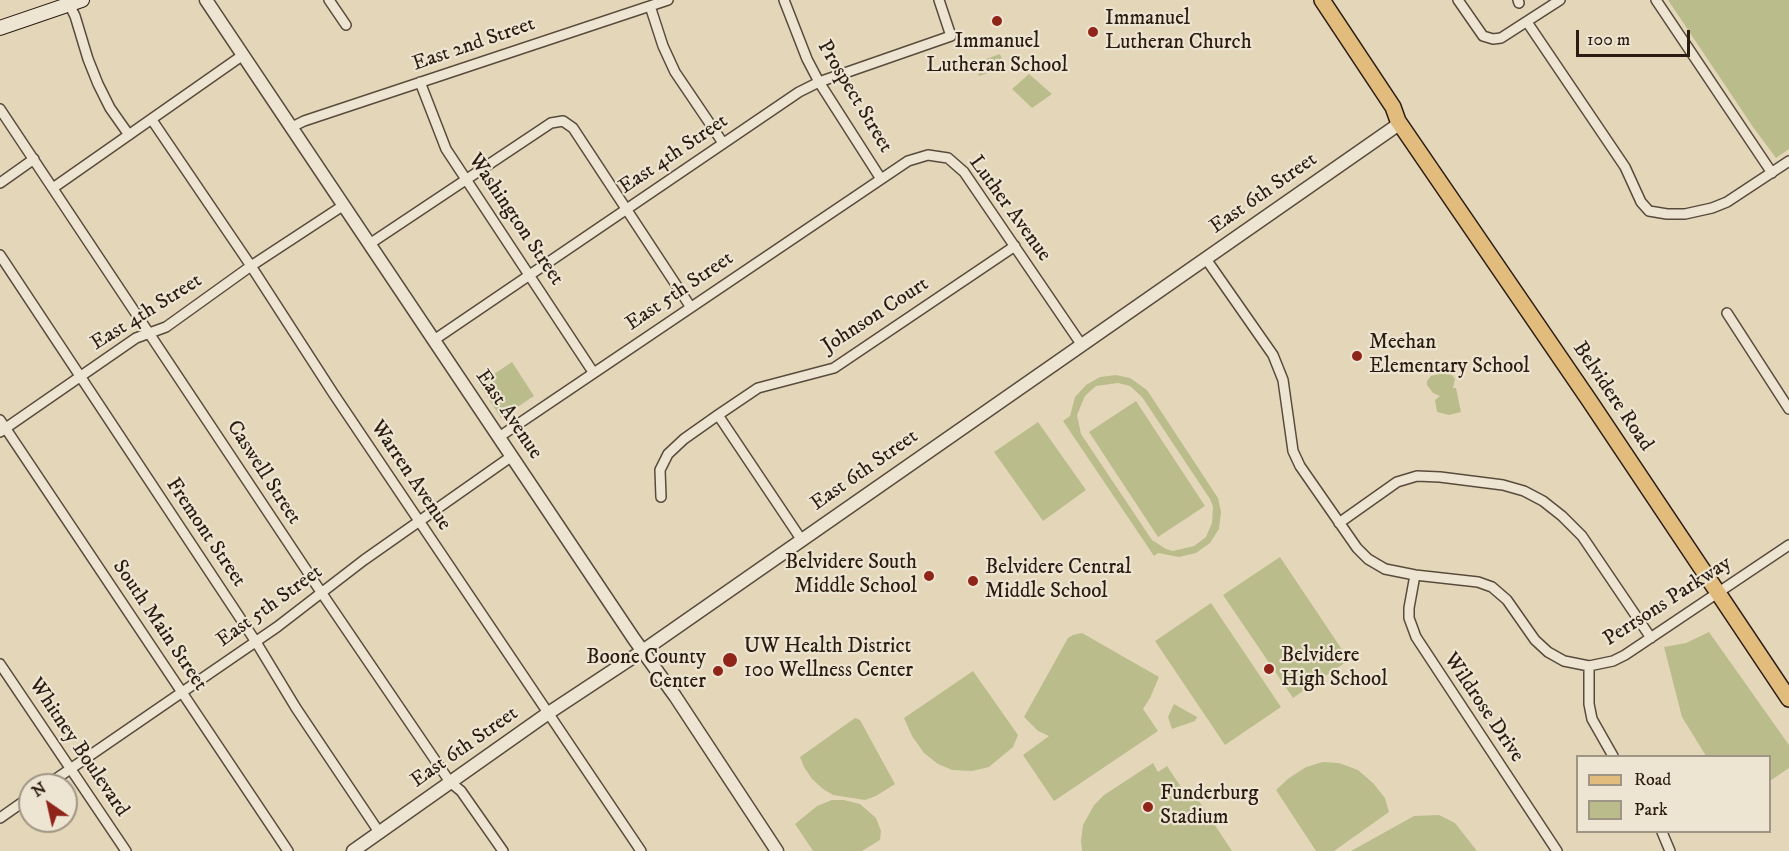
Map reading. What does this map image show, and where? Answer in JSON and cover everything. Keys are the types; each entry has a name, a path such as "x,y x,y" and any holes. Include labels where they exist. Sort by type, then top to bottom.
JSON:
{"main road":[{"name":"Belvidere Road","path":"1311,0 1385,113 1398,123"},
{"name":"Belvidere Road","path":"1322,0 1393,107 1398,123 1595,409 1789,699"},
{"path":"0,28 73,1"}],"street":[{"name":"East Avenue","path":"206,0 777,851"},
{"path":"330,0 346,26"},
{"name":"East 2nd Street","path":"292,127 304,121 668,0"},
{"name":"Prospect Street","path":"783,0 819,82 881,179"},
{"name":"East 4th Street","path":"434,340 799,92 819,82 951,36 939,0"},
{"path":"1458,0 1473,24 1483,36 1488,38 1501,38 1560,0"},
{"path":"1656,0 1772,172"},
{"path":"73,1 75,16 98,84 110,108 129,135"},
{"path":"650,6 663,46 675,72 723,143"},
{"path":"1527,22 1625,167 1645,207 1654,213 1693,213 1719,206 1789,161"},
{"path":"53,188 243,56"},
{"name":"Washington Street","path":"420,82 446,149 593,372"},
{"name":"Caswell Street","path":"0,109 321,592 450,782 461,792 503,851"},
{"name":"Warren Avenue","path":"152,120 547,714 641,851"},
{"path":"371,243 550,123 563,121 573,128 690,306"},
{"name":"East 6th Street","path":"353,851 547,714 644,650 1206,259 1398,123"},
{"name":"Luther Avenue","path":"881,179 915,158 934,155 948,158 964,172 1081,344"},
{"path":"0,183 34,159"},
{"name":"East 5th Street","path":"499,437 881,179"},
{"name":"East 4th Street","path":"2,427 136,338 166,327 250,266 344,205"},
{"name":"Johnson Court","path":"661,497 660,470 668,454 684,439 758,388 834,368 1015,246"},
{"name":"Fremont Street","path":"0,255 379,832"},
{"name":"Perrsons Parkway","path":"1206,259 1277,363 1283,380 1293,450 1300,466 1357,548 1368,559 1385,568 1415,575 1478,582 1492,587 1507,600 1530,633 1548,652 1564,661 1589,666 1613,661 1651,638 1789,544"},
{"path":"1727,313 1789,409"},
{"path":"718,415 801,539"},
{"name":"South Main Street","path":"2,427 288,851"},
{"name":"East 5th Street","path":"65,773 256,642 321,592 512,456"},
{"path":"1339,523 1397,482 1417,476 1503,484 1524,491 1543,501 1582,536 1651,638"},
{"name":"Wildrose Drive","path":"1415,575 1408,608 1416,637 1557,851"},
{"name":"Whitney Boulevard","path":"0,664 126,851"},
{"path":"1589,666 1589,704 1592,719 1612,755"},
{"path":"0,818 18,805"},
{"path":"1663,833 1670,851"}],"green space":[{"path":"1668,0 1789,0 1789,149 1776,158"},
{"path":"1000,54 1005,67 979,76 975,63"},
{"path":"1029,74 1052,94 1032,108 1012,89"},
{"path":"512,362 534,396 501,418 479,384"},
{"path":"1442,373 1452,375 1455,379 1453,388 1456,388 1461,412 1449,415 1437,412 1435,400 1440,396 1433,393 1427,381 1431,376"},
{"path":"1116,375 1130,378 1147,390 1218,498 1221,512 1219,529 1210,543 1196,553 1179,557 1158,553 1154,556 1063,421 1070,416 1075,397 1086,385 1100,377","holes":["1118,383 1130,386 1142,397 1210,499 1213,507 1212,523 1206,537 1194,546 1173,551 1152,540 1081,434 1077,415 1085,396 1096,386"]},
{"path":"1136,401 1205,506 1158,537 1089,432"},
{"path":"1038,422 1086,490 1043,521 994,452"},
{"path":"1280,557 1349,660 1293,698 1223,595"},
{"path":"1211,603 1281,707 1225,745 1155,641"},
{"path":"1709,632 1789,745 1789,768 1771,780 1771,755 1705,755 1682,717 1664,647 1686,643"},
{"path":"1082,633 1159,677 1143,709 1158,731 1054,801 1023,755 1049,736 1038,731 1024,717 1068,638"},
{"path":"973,671 1018,735 1013,747 989,767 972,771 952,770 938,764 924,753 912,736 904,718"},
{"path":"1174,704 1197,717 1195,721 1172,729 1168,717"},
{"path":"855,718 860,720 895,784 865,800 833,795 823,789 812,779 800,757"},
{"path":"1323,762 1339,763 1358,770 1385,798 1389,812 1334,851 1316,851 1276,790 1306,767"},
{"name":"Funderburg Stadium","path":"1153,763 1158,772 1167,766 1183,790 1189,786 1232,851 1082,851 1083,825 1094,805 1104,795"},
{"path":"832,800 860,804 876,818 881,831 880,840 862,851 813,851 795,824 817,806"},
{"path":"1439,815 1455,823 1477,851 1351,851 1414,816"}],"place":[{"name":"Immanuel Lutheran School","path":"997,21"},
{"name":"Immanuel Lutheran Church","path":"1093,32"},
{"name":"Meehan Elementary School","path":"1357,356"},
{"name":"Belvidere South Middle School","path":"929,576"},
{"name":"Belvidere Central Middle School","path":"973,581"},
{"name":"UW Health District 100 Wellness Center","path":"730,660"},
{"name":"Belvidere High School","path":"1269,669"},
{"name":"Boone County Center","path":"718,671"},
{"name":"Funderburg Stadium","path":"1148,807"}]}
